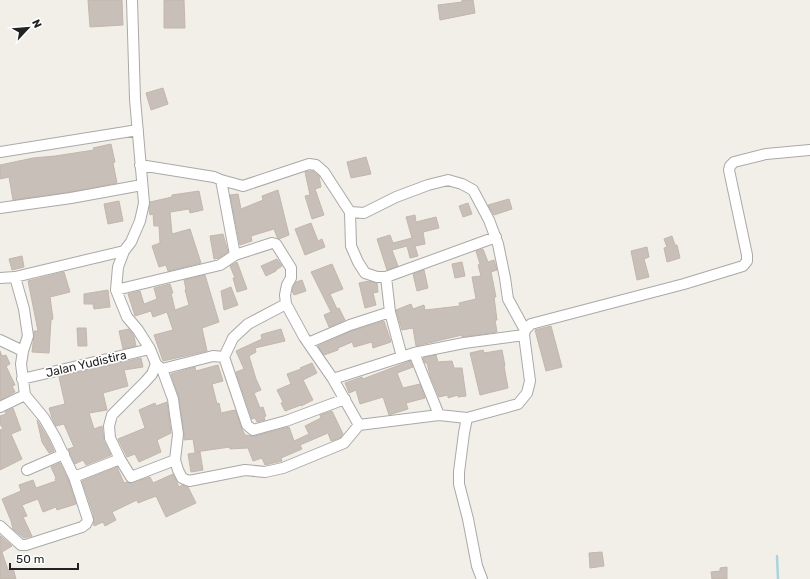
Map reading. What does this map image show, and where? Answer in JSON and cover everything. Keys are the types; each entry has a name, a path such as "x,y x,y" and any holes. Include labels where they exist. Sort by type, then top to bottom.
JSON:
{"street":[{"path":"132,0 135,100 144,203 140,221 132,242 124,251 118,267 116,290 127,317 138,330 159,366 173,399 178,434 175,460 182,478 189,481 245,470 265,472 283,468 344,443 359,425 439,415 468,418 518,404 527,393 530,381 525,332 508,299 506,278 496,237 473,190 462,184 448,180 428,185 396,197 364,214 350,212"},
{"path":"0,152 138,130"},
{"path":"333,378 414,353 525,332 531,324 684,284 744,266 747,261 747,255 729,170 730,166 734,162 766,154 810,150"},
{"path":"140,165 214,176 221,180 243,186 309,164 316,165 324,172 350,212 351,246 358,262 365,273 377,277 386,277 496,237"},
{"path":"221,180 235,255"},
{"path":"0,208 71,198 142,185"},
{"path":"116,290 220,265 235,255 272,243 276,244 291,268 291,278 284,295 286,304 308,343 333,378 359,425"},
{"path":"0,278 15,277 124,251"},
{"path":"0,526 21,545 82,527 88,520 74,477 64,454 44,418 25,395 21,364 23,351 28,336 24,309 15,277"},
{"path":"386,277 390,312 402,357"},
{"path":"286,304 248,324 233,338 224,357 247,424 253,430 286,421 344,399"},
{"path":"308,343 350,325 390,312"},
{"path":"0,340 23,351"},
{"name":"Jalan Yudistira","path":"22,379 150,349"},
{"path":"414,353 439,415"},
{"path":"175,460 130,477 110,438 109,426 112,415 159,366 213,356 224,357"},
{"path":"0,407 25,395"},
{"path":"468,418 464,433 459,484 468,519 477,566 482,579"},
{"path":"27,470 64,454"},
{"path":"74,477 120,459"}],"building":[{"path":"88,0 122,0 123,25 90,27"},
{"path":"164,0 184,0 185,28 164,28"},
{"path":"462,0 473,0 475,13 440,20 438,5 462,2"},
{"path":"163,88 168,104 151,110 146,93"},
{"path":"111,144 115,162 113,163 117,183 70,192 13,200 9,177 0,179 0,165 33,158 94,150 93,148"},
{"path":"366,157 371,174 351,178 347,162"},
{"path":"313,171 319,176 321,187 315,189 324,215 312,219 305,196 310,195 305,172"},
{"path":"278,190 289,235 279,239 274,229 251,236 252,241 240,245 230,195 238,194 241,209 263,200 262,196"},
{"path":"199,191 203,210 190,213 189,209 170,212 172,234 190,229 201,263 168,271 166,265 159,267 152,246 160,243 159,226 154,226 153,214 150,215 149,209 150,202 172,197 172,195"},
{"path":"509,199 512,209 494,215 488,205"},
{"path":"119,201 123,221 108,224 104,204"},
{"path":"468,203 472,214 463,217 459,206"},
{"path":"415,215 416,222 436,217 439,228 423,232 425,244 415,246 418,256 410,258 407,246 392,250 398,266 387,270 377,239 390,235 393,243 412,238 406,217"},
{"path":"311,223 318,241 322,239 325,247 305,255 295,229"},
{"path":"223,234 228,252 219,258 214,259 210,236"},
{"path":"672,236 675,245 677,245 680,258 667,262 664,248 667,247 664,239"},
{"path":"647,247 649,257 644,259 649,277 637,280 631,251"},
{"path":"483,249 488,262 494,260 497,270 491,272 496,297 494,297 497,332 462,337 462,335 416,346 413,328 402,330 396,310 411,304 413,309 424,305 425,310 460,306 459,303 476,299 472,277 481,276 478,265 480,264 476,251"},
{"path":"22,256 24,267 12,270 9,259"},
{"path":"277,259 282,266 266,276 261,266"},
{"path":"237,262 247,289 237,292 233,278 235,278 230,266"},
{"path":"462,262 465,276 455,278 452,264"},
{"path":"332,264 343,289 330,294 337,309 339,308 345,320 329,327 324,315 331,312 311,272"},
{"path":"424,270 428,288 417,291 413,274"},
{"path":"64,272 70,292 50,297 53,319 51,320 49,353 32,352 34,331 38,331 28,281"},
{"path":"205,275 219,322 202,328 207,351 163,361 154,335 173,330 167,312 153,317 151,311 135,316 128,294 140,291 144,304 157,299 154,288 170,284 173,293 171,293 175,310 189,305 184,280"},
{"path":"302,280 306,291 294,295 292,291 293,287 296,282"},
{"path":"369,281 377,283 378,292 373,293 376,305 365,308 359,283"},
{"path":"231,287 238,305 224,310 221,291"},
{"path":"108,290 110,307 94,309 93,304 84,304 84,294"},
{"path":"384,321 391,342 373,348 372,342 354,347 352,342 338,348 338,350 324,355 318,346 352,331"},
{"path":"551,326 562,367 546,371 535,330"},
{"path":"77,328 86,328 87,346 78,346"},
{"path":"129,329 134,336 136,346 123,349 119,331"},
{"path":"281,329 285,341 255,348 256,352 249,356 261,390 254,393 260,408 263,407 266,416 264,417 265,420 257,422 255,418 252,419 236,372 244,369 236,351 262,339 261,335 263,334"},
{"path":"483,350 484,353 502,350 508,388 480,395 470,353"},
{"path":"0,351 2,356 6,355 10,364 6,366 15,385 12,386 15,392 0,400"},
{"path":"436,355 438,362 452,361 454,368 462,368 466,396 458,397 458,395 448,398 448,395 439,397 427,363 425,363 423,358"},
{"path":"141,358 143,367 124,370 128,386 103,393 107,410 89,413 94,429 102,426 104,441 111,455 86,465 83,460 75,464 68,449 74,447 64,424 56,426 49,408 65,404 59,377"},
{"path":"410,361 413,367 397,373 403,388 420,384 425,398 406,403 408,409 389,415 383,397 360,404 356,390 349,393 345,383 362,377 363,379"},
{"path":"312,363 317,373 303,380 313,400 285,411 281,403 283,402 277,390 291,384 287,374"},
{"path":"218,365 223,381 212,384 217,404 219,403 221,413 235,410 245,435 255,436 289,427 294,441 309,434 305,426 321,418 320,415 332,411 343,434 340,438 331,441 328,433 300,445 302,449 281,458 282,461 265,465 262,458 253,461 248,448 230,449 230,447 195,452 193,439 184,440 179,398 171,374 195,367 196,371"},
{"path":"167,402 171,433 157,440 161,452 139,462 135,454 127,457 118,439 145,428 139,410 155,403 156,406"},
{"path":"13,408 21,430 11,434 22,459 0,470 0,430 3,429 0,424 0,416 6,414 5,412"},
{"path":"37,420 54,451 49,453 42,442"},
{"path":"200,452 203,470 191,472 188,454"},
{"path":"60,463 68,479 76,504 57,510 56,507 43,512 38,499 22,505 27,516 23,517 32,536 24,538 13,529 2,499 21,491 19,485 33,480 36,488 56,481 51,467"},
{"path":"117,467 124,483 130,483 150,477 153,483 173,474 179,487 182,485 188,487 196,503 166,517 156,496 138,503 137,500 112,512 116,520 105,526 103,522 94,526 93,513 82,481"},
{"path":"0,536 12,546 2,552 8,570 13,568 16,579 0,579"},
{"path":"602,552 604,566 590,568 589,553"},
{"path":"727,567 727,579 712,579 711,572 720,571 720,568"}],"waterway":[{"path":"777,556 778,579"}]}
